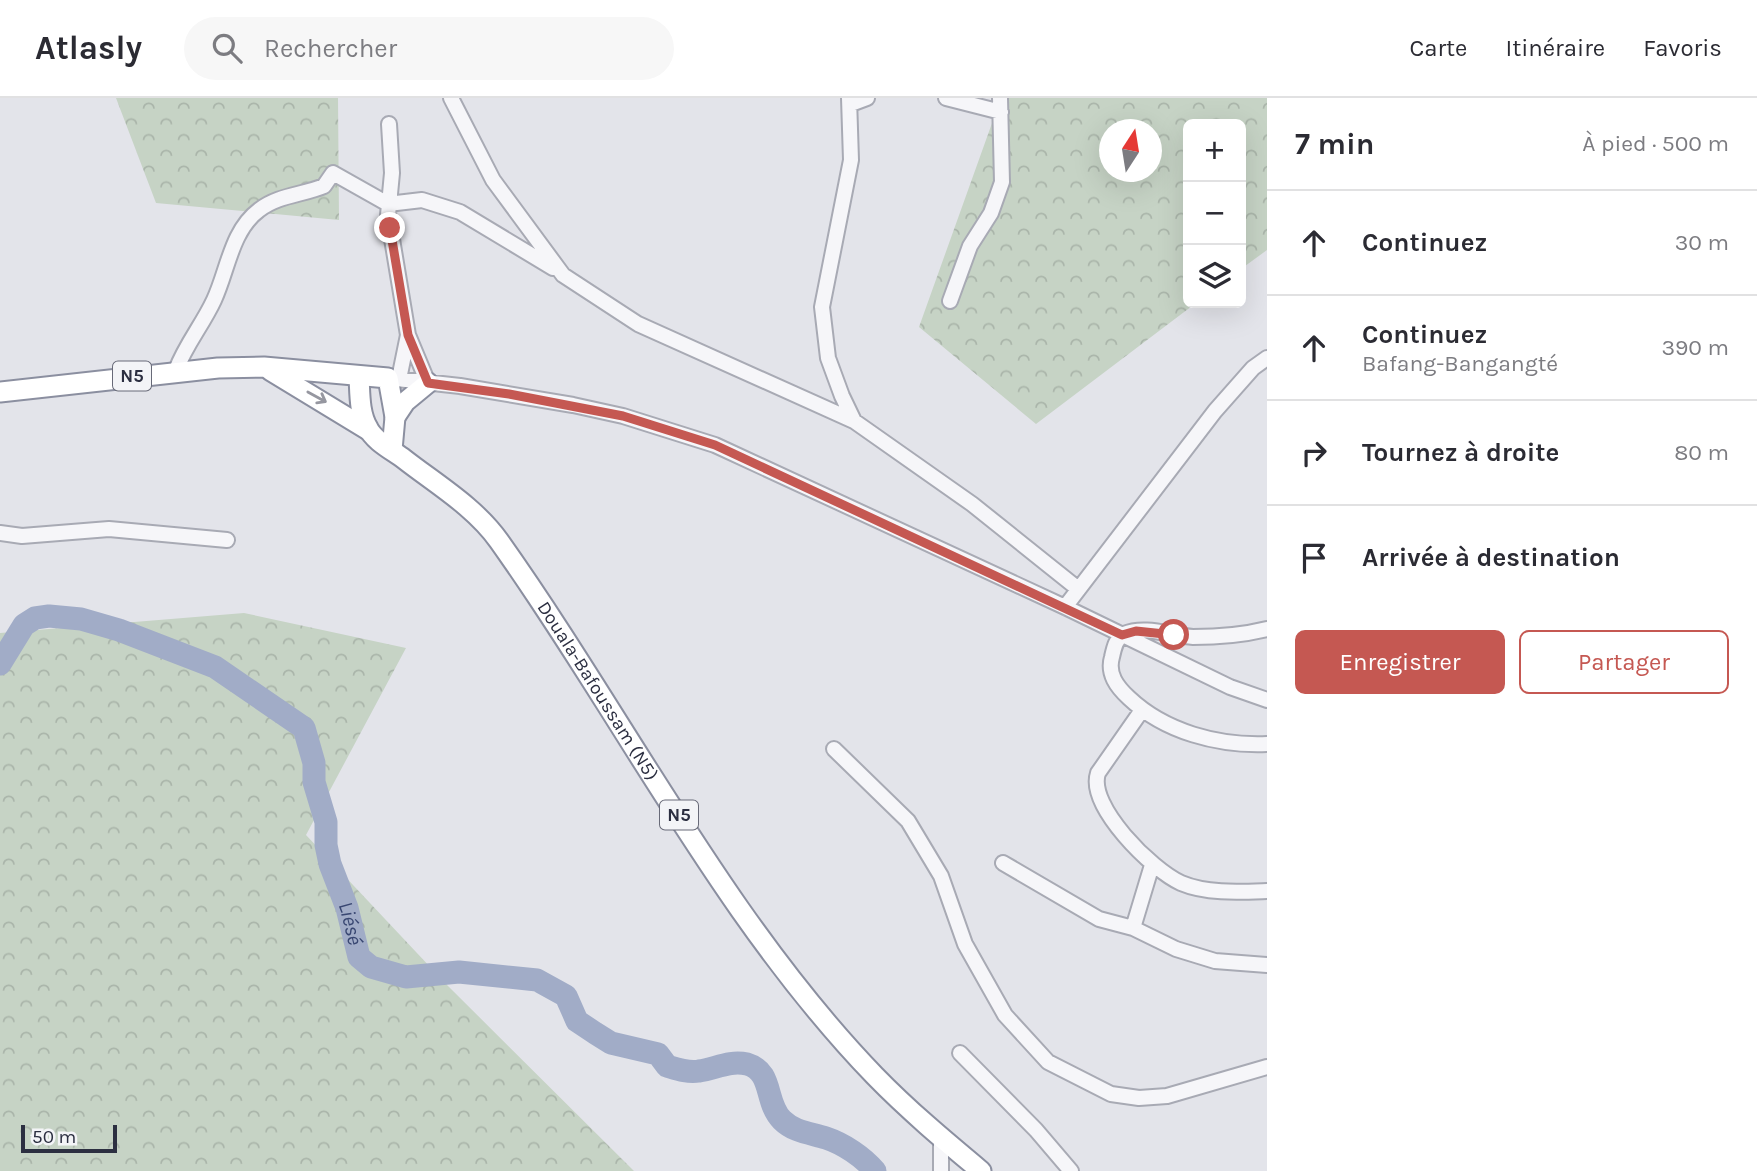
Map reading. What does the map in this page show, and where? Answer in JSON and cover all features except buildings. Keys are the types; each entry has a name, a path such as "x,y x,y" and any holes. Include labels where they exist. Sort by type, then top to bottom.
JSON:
{"highway":[{"name":"N5","path":"0,392 176,370 264,367 394,379"},
{"name":"Douala-Bafoussam (N5)","path":"264,367 368,430 468,508 495,536 770,949 875,1077 981,1171"},
{"path":"359,377 361,405 368,430"},
{"path":"392,450 394,379"},
{"path":"395,417 405,402 428,383"}],"street":[{"path":"451,98 493,180 563,275"},
{"path":"854,421 833,374 822,323 824,289 851,160 850,101 867,98"},
{"path":"946,98 1000,105 1003,167 1000,190 991,213 970,246 950,301"},
{"path":"389,124 392,173 388,204 408,335 428,383"},
{"path":"176,370 189,341 216,297 240,234 260,209 292,195 324,186 334,173 388,204 422,200 452,209 496,232 638,324 854,421 972,504 1077,588"},
{"path":"408,335 394,379 509,394 623,416 705,442 752,460 1230,687 1267,700"},
{"path":"1065,607 1077,588 1224,401 1253,368 1267,358"},
{"path":"0,533 22,536 108,529 227,540"},
{"path":"1267,629 1212,637 1136,631 1122,635 1116,643 1110,663 1112,677 1142,710 1172,728 1213,740 1267,744"},
{"path":"1142,710 1115,745 1094,783 1105,810 1152,865 1182,883 1226,892 1267,891"},
{"path":"834,749 908,821 941,876 965,944 1006,1015 1048,1062 1111,1094 1139,1098 1167,1096 1267,1067"},
{"path":"1003,863 1099,919 1133,928 1176,949 1214,961 1267,965"},
{"path":"1133,928 1152,865"},
{"path":"960,1054 1036,1130 1071,1171"},
{"path":"941,1137 941,1171"}],"green space":[{"path":"116,98 338,98 339,220 156,203"},
{"path":"1001,98 1267,98 1267,250 1246,265 1246,119 1183,119 1183,308 1189,308 1036,424 919,327"},
{"path":"244,613 406,648 306,835 448,986 634,1171 0,1171 0,633"}],"waterway":[{"name":"Liésé","path":"0,664 24,625 35,618 49,616 81,619 119,630 215,667 304,728 314,763 314,782 326,822 326,845 330,864 347,908 359,957 371,967 406,977 459,972 537,980 566,996 577,1021 595,1033 611,1043 658,1054 667,1066 695,1071 728,1064 747,1064 756,1068 765,1080 776,1113 782,1120 797,1130 840,1144 859,1156 875,1171"}],"route":[{"path":"390,228 408,335 428,383 573,405 672,430 752,460 1122,635 1136,631 1174,635"}]}
